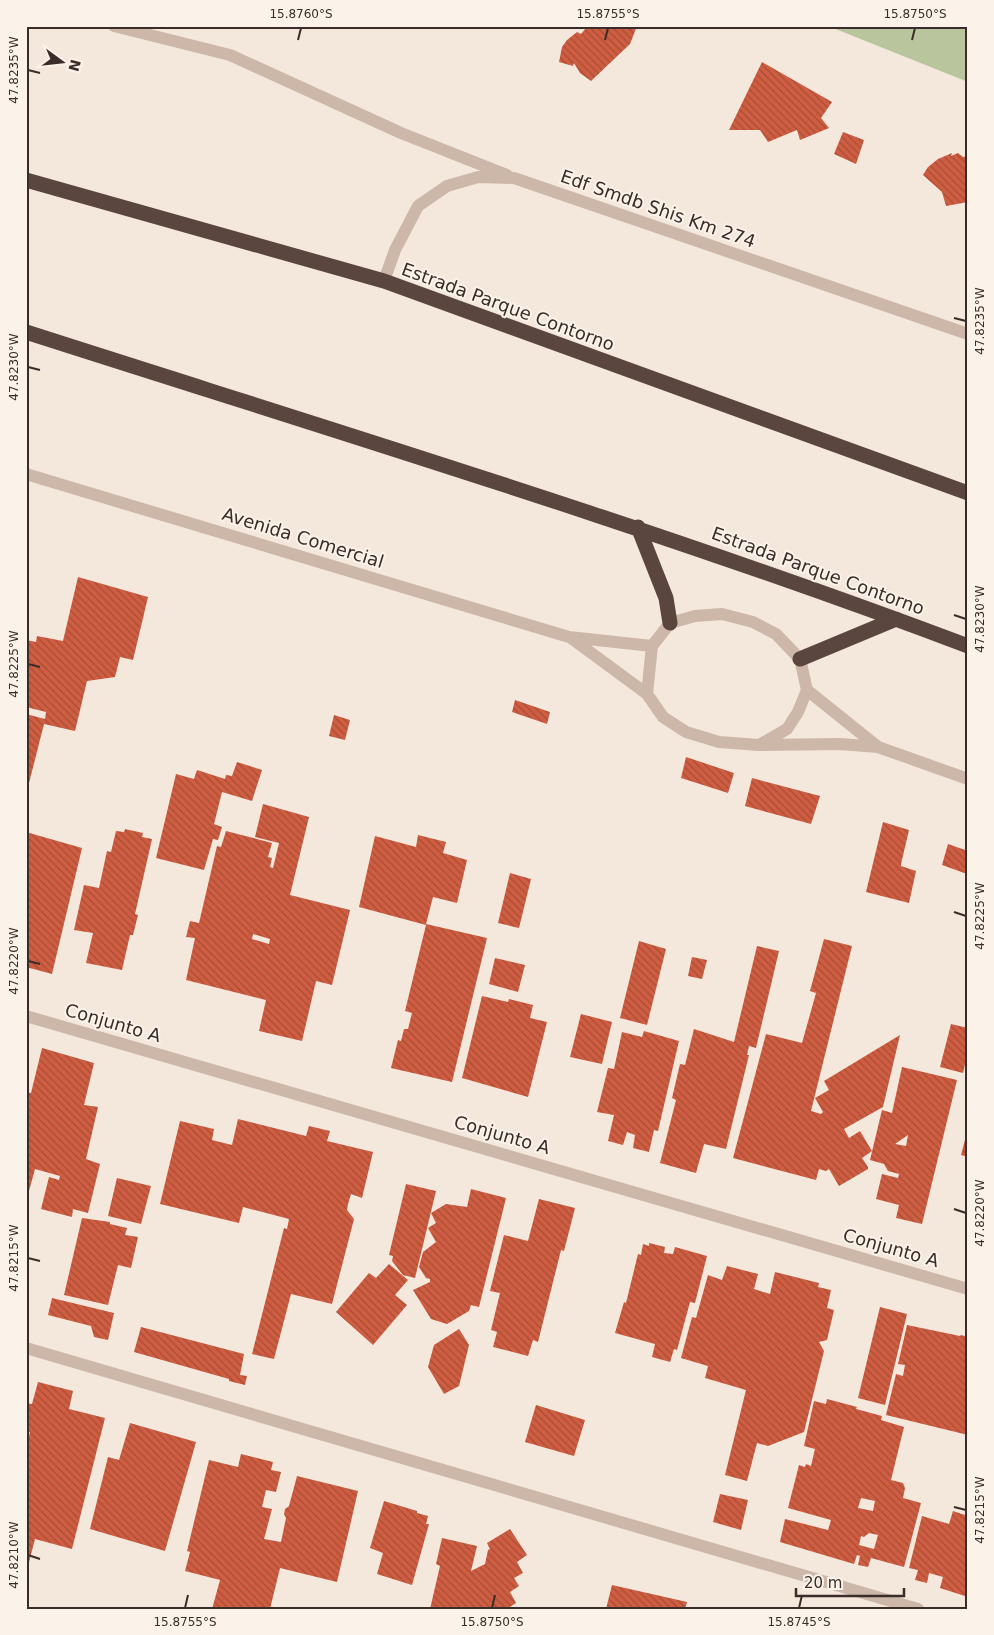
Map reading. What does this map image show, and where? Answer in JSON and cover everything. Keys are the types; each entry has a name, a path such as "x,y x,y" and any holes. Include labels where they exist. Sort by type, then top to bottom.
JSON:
{"highway":[{"name":"Estrada Parque Contorno","path":"26,180 384,281 968,494"},
{"name":"Estrada Parque Contorno","path":"26,332 638,528 968,646"},
{"path":"638,528 666,598 670,623"},
{"path":"800,659 896,619"}],"street":[{"path":"114,26 230,55 401,133 514,178"},
{"name":"Edf Smdb Shis Km 274","path":"384,281 395,250 418,206 447,186 478,177 514,178 968,334"},
{"name":"Avenida Comercial","path":"26,474 569,637 652,646"},
{"path":"647,694 652,646 670,623 695,616 722,614 753,622 776,634 800,659 807,690 798,712 787,729 759,746"},
{"name":"Avenida Comercial","path":"569,637 647,694 663,717 686,732 719,742 759,746 840,744 878,748 968,779"},
{"name":"Avenida Comercial","path":"807,690 878,748"},
{"name":"Conjunto A","path":"26,1016 968,1289"},
{"path":"26,1348 918,1609"}],"green space":[{"path":"828,26 968,26 968,82"}],"building":[{"path":"586,26 637,26 630,44 591,81 580,73 574,63 573,66 559,62 562,47 567,40 577,32 581,34"},
{"path":"762,62 832,102 821,118 829,128 800,140 797,130 768,142 760,130 729,130"},
{"path":"843,132 864,140 856,164 834,154"},
{"path":"952,153 951,156 958,153 963,157 968,156 968,202 946,206 942,192 923,175 928,167 938,159"},
{"path":"78,577 148,597 133,660 120,657 115,677 87,681 75,731 44,724 26,795 26,714 45,719 46,712 26,707 26,640 36,642 37,636 63,641"},
{"path":"515,700 550,712 547,724 512,712"},
{"path":"334,715 350,720 345,740 329,736"},
{"path":"686,757 734,773 728,793 681,778"},
{"path":"237,762 262,770 252,801 222,792 214,824 222,827 218,840 213,839 204,870 156,858 176,774 194,779 197,770 225,779 226,775 232,776"},
{"path":"752,778 820,796 811,824 745,806"},
{"path":"263,804 309,817 290,895 350,910 332,985 316,981 302,1041 259,1031 266,1000 186,980 195,938 186,937 190,921 199,923 217,846 221,847 226,831 272,843 268,857 272,858 270,867 273,868 279,843 255,837","holes":["253,934 270,939 269,944 252,939"]},
{"path":"883,822 909,830 901,866 916,871 909,903 866,892"},
{"path":"125,829 143,833 142,837 152,839 135,914 138,915 133,935 130,935 122,970 86,963 93,933 74,930 84,885 99,888 107,851 111,852 116,831 124,832"},
{"path":"26,832 82,848 52,974 26,967"},
{"path":"418,835 446,842 443,853 467,860 457,903 433,897 426,924 487,938 452,1082 391,1068 398,1040 401,1041 404,1029 408,1029 412,1013 405,1011 426,925 359,907 375,836 416,847"},
{"path":"948,844 968,851 967,874 942,865"},
{"path":"510,873 531,879 519,928 498,923"},
{"path":"824,939 852,946 811,1111 821,1114 823,1112 815,1098 829,1090 824,1081 900,1035 883,1107 844,1129 849,1138 860,1131 872,1151 862,1158 868,1169 839,1186 829,1169 826,1171 819,1169 816,1180 733,1158 766,1034 802,1043 816,993 810,991"},
{"path":"639,941 666,949 647,1025 620,1018"},
{"path":"757,946 779,951 756,1048 749,1046 747,1055 749,1055 726,1149 704,1144 696,1173 660,1163 676,1100 672,1098 680,1064 685,1065 694,1029 734,1042"},
{"path":"692,957 707,960 702,979 688,976"},
{"path":"495,958 525,965 518,992 489,984"},
{"path":"482,996 508,1002 509,999 533,1005 530,1018 547,1022 528,1097 462,1078"},
{"path":"581,1014 612,1022 602,1064 570,1057"},
{"path":"951,1024 968,1028 968,1052 963,1073 940,1067"},
{"path":"644,1031 679,1041 658,1131 654,1130 649,1152 633,1148 635,1135 627,1132 623,1145 608,1141 614,1115 597,1112 608,1068 614,1069 622,1032 642,1037"},
{"path":"42,1048 94,1063 84,1105 98,1107 86,1159 100,1164 88,1213 73,1209 72,1217 41,1209 49,1177 59,1180 60,1176 35,1169 26,1202 26,1092 31,1093"},
{"path":"902,1067 957,1080 922,1224 896,1218 899,1205 876,1199 882,1174 898,1178 899,1174 888,1171 884,1164 870,1160 882,1110 892,1113","holes":["908,1135 906,1146 895,1144"]},
{"path":"238,1119 306,1136 309,1126 330,1131 327,1141 373,1152 362,1198 351,1194 348,1204 347,1210 354,1219 332,1304 291,1294 274,1359 252,1354 284,1228 287,1229 289,1219 243,1207 239,1223 160,1204 180,1121 214,1129 212,1140 232,1145"},
{"path":"968,1132 968,1157 961,1155"},
{"path":"117,1178 151,1186 141,1224 108,1216"},
{"path":"406,1184 436,1191 415,1278 403,1275 392,1261 393,1256 389,1255"},
{"path":"471,1189 506,1198 479,1307 471,1305 469,1311 447,1324 431,1319 413,1290 430,1282 430,1279 426,1278 419,1267 423,1252 436,1242 428,1228 436,1223 431,1213 446,1204 467,1207"},
{"path":"539,1199 575,1208 564,1251 561,1250 538,1342 533,1340 528,1356 493,1347 497,1332 491,1330 500,1293 490,1291 504,1235 528,1241"},
{"path":"82,1218 110,1222 110,1224 127,1228 125,1235 138,1237 131,1268 118,1265 108,1305 64,1295"},
{"path":"649,1243 665,1247 664,1253 673,1254 675,1247 707,1256 695,1303 690,1302 677,1350 674,1349 670,1362 652,1357 655,1344 615,1333 624,1302 626,1303 638,1254 641,1255 643,1244 649,1246"},
{"path":"389,1264 408,1280 395,1295 407,1305 373,1345 336,1312 369,1273 376,1278"},
{"path":"727,1266 758,1274 754,1289 770,1294 775,1272 819,1283 818,1287 831,1290 827,1308 834,1310 827,1340 819,1342 824,1351 804,1432 768,1446 757,1443 747,1481 725,1475 746,1390 705,1378 708,1366 681,1358 692,1317 696,1318 708,1275 722,1280"},
{"path":"52,1298 114,1313 108,1340 94,1337 91,1326 48,1315"},
{"path":"880,1307 907,1314 885,1405 858,1398"},
{"path":"907,1325 968,1337 968,1435 886,1415 896,1374 903,1376 905,1365 898,1364"},
{"path":"141,1327 244,1354 240,1375 247,1376 245,1385 134,1352"},
{"path":"459,1329 469,1345 459,1386 444,1394 428,1367 434,1345"},
{"path":"38,1382 73,1391 69,1409 105,1418 72,1549 35,1539 27,1570 26,1448 30,1432 26,1431 26,1403 32,1404"},
{"path":"827,1399 857,1407 856,1409 882,1416 881,1420 904,1427 891,1480 903,1483 905,1488 903,1498 921,1503 904,1567 871,1558 868,1567 858,1565 860,1556 857,1555 854,1564 780,1542 785,1519 828,1530 831,1520 788,1508 799,1465 805,1467 806,1464 811,1466 815,1449 804,1446 814,1401 826,1404","holes":["861,1498 875,1501 873,1511 858,1508","869,1533 878,1535 874,1549 859,1545 861,1536 864,1537"]},
{"path":"536,1405 585,1420 574,1456 525,1442"},
{"path":"130,1423 196,1442 165,1551 90,1529 108,1457 119,1460"},
{"path":"241,1454 273,1462 271,1470 281,1472 276,1492 266,1490 262,1507 272,1509 264,1539 281,1542 286,1518 284,1514 285,1509 289,1506 297,1476 358,1491 337,1582 280,1568 270,1609 212,1609 220,1580 185,1571 190,1552 187,1551 209,1460 238,1467"},
{"path":"720,1494 748,1500 741,1530 713,1522"},
{"path":"384,1501 428,1516 426,1524 429,1524 412,1585 377,1574 383,1553 370,1548"},
{"path":"953,1511 968,1516 968,1597 940,1588 943,1577 929,1573 927,1583 915,1580 918,1570 909,1568 922,1516 949,1524"},
{"path":"510,1529 527,1555 517,1562 523,1573 514,1578 519,1586 510,1592 516,1603 507,1609 430,1609 440,1566 436,1564 442,1538 477,1546 471,1571 485,1564 488,1550 490,1549 487,1543"},
{"path":"612,1585 687,1602 685,1609 606,1609"}]}
